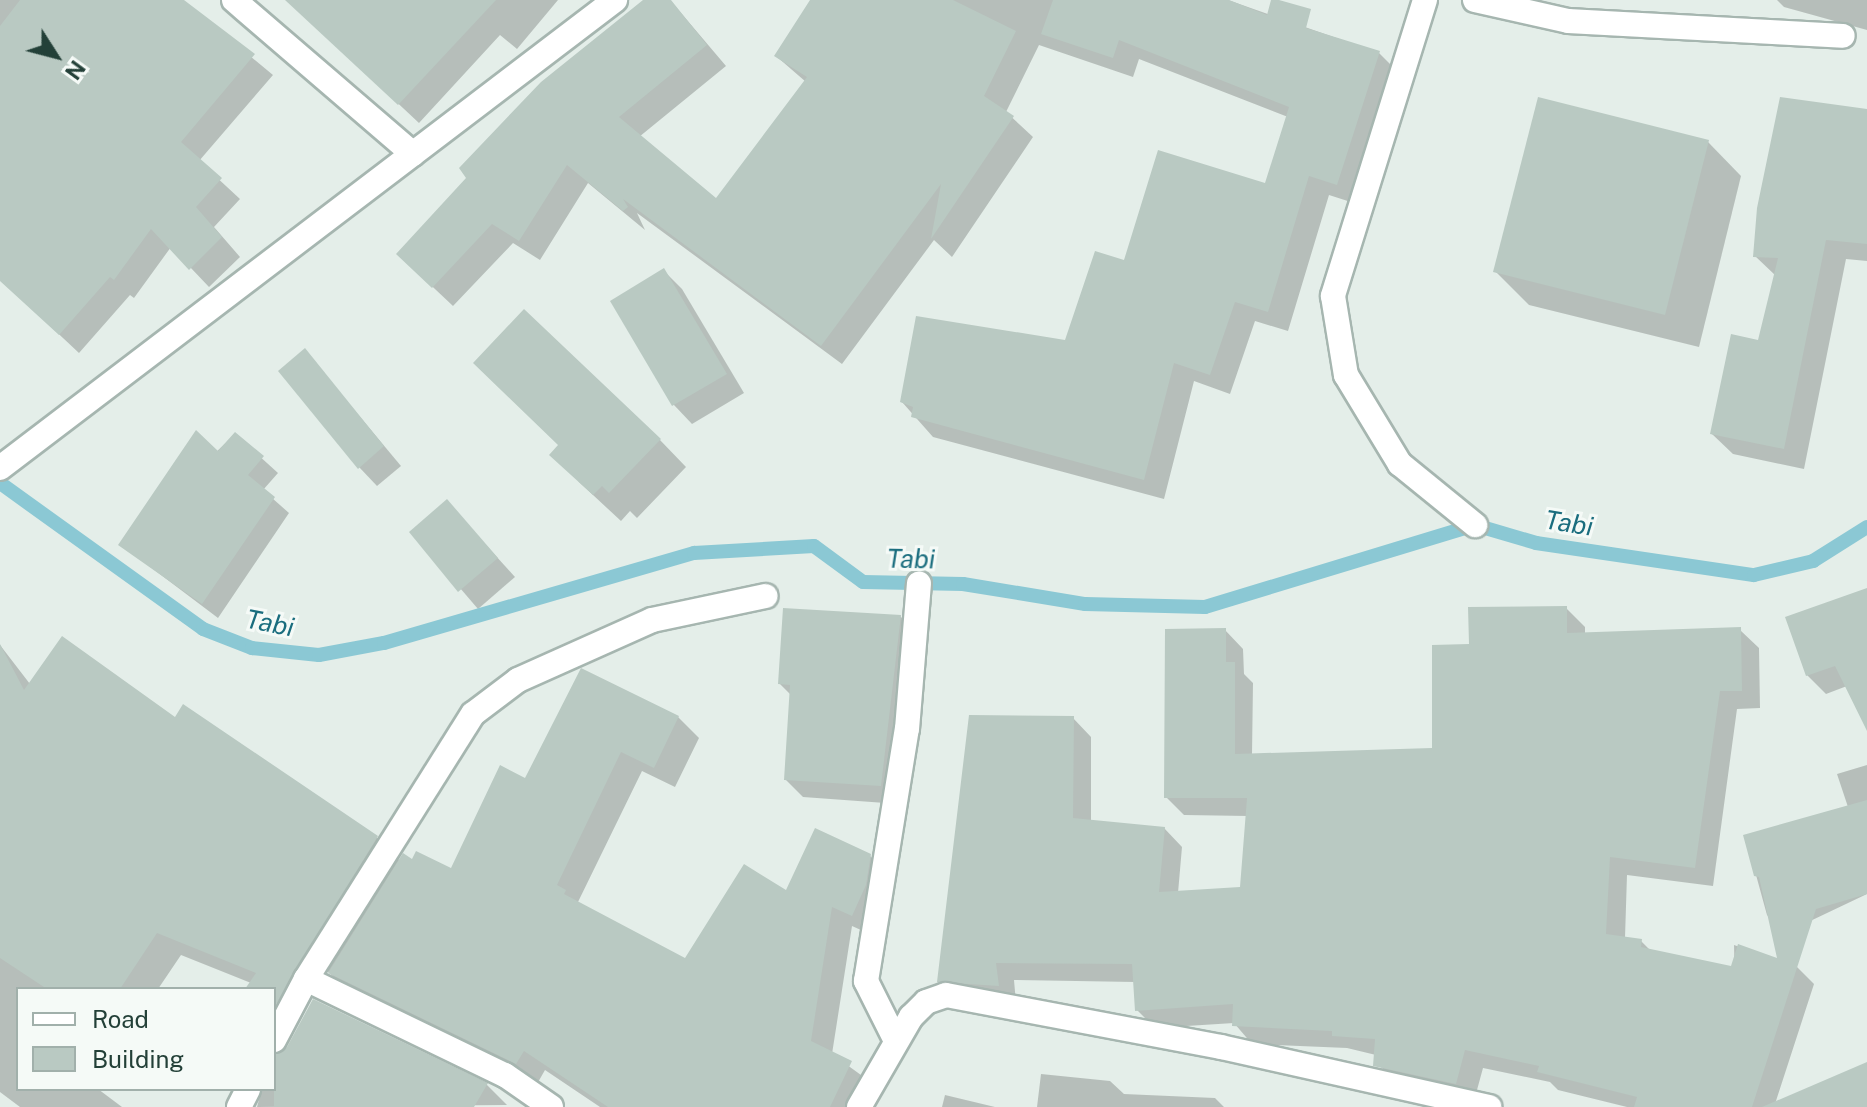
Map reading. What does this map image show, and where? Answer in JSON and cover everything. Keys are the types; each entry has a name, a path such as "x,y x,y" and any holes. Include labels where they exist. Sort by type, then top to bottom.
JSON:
{"street":[{"path":"234,0 413,154"},
{"path":"5,464 615,0"},
{"path":"1425,0 1333,296 1346,375 1400,464 1475,525"},
{"path":"1475,0 1568,21 1843,36"},
{"path":"895,1039 866,981 907,729 919,583"},
{"path":"276,1036 306,979 473,714 518,680 652,620 766,596"},
{"path":"306,979 505,1075 551,1107"},
{"path":"859,1107 895,1039 926,1002 946,995 1221,1047 1489,1107"}],"building":[{"path":"20,0 184,0 255,54 181,142 222,178 196,207 222,237 189,270 151,229 114,280 110,277 59,335 0,281 0,26"},
{"path":"285,0 496,0 398,105"},
{"path":"643,0 671,0 707,45 619,117 716,198 807,77 774,56 810,0 953,0 1016,31 984,96 1014,116 931,239 941,184 821,346 623,199 628,207 623,211 567,165 519,241 492,224 432,288 396,254 466,178 459,168 541,82"},
{"path":"1053,0 1229,0 1267,15 1271,0 1279,0 1311,9 1306,28 1380,51 1337,185 1309,176 1268,312 1235,302 1210,375 1174,363 1144,480 911,417 913,407 900,402 916,316 1065,340 1095,251 1124,260 1158,150 1265,183 1289,107 1119,40 1113,58 1041,34"},
{"path":"1538,97 1709,140 1665,315 1493,272"},
{"path":"1780,97 1867,109 1867,244 1826,240 1784,449 1710,434 1731,334 1758,340 1778,258 1753,257 1757,208"},
{"path":"664,268 727,374 672,406 610,301"},
{"path":"524,309 661,439 609,493 602,486 593,495 549,455 558,445 473,363"},
{"path":"305,348 384,446 358,469 278,371"},
{"path":"196,430 218,451 235,432 264,456 248,475 275,497 202,604 118,545"},
{"path":"447,499 498,558 458,592 409,532"},
{"path":"1867,588 1867,731 1835,666 1806,676 1785,617"},
{"path":"1567,606 1567,633 1741,627 1742,691 1720,691 1695,868 1610,857 1606,934 1642,939 1641,947 1731,966 1738,944 1777,958 1759,877 1754,876 1743,835 1867,800 1867,894 1816,909 1752,1107 1634,1107 1637,1097 1537,1072 1539,1066 1465,1050 1456,1084 1373,1066 1375,1039 1332,1036 1332,1031 1232,1026 1233,1004 1135,1011 1132,964 996,963 999,986 937,982 969,715 1074,716 1073,818 1165,827 1159,892 1240,887 1247,798 1164,798 1165,629 1226,628 1226,662 1235,662 1235,754 1432,748 1432,645 1469,644 1468,607"},
{"path":"783,608 901,615 881,786 784,780 790,685 778,684"},
{"path":"62,636 175,717 183,704 378,836 276,1005 276,987 246,987 256,973 157,933 121,987 44,987 0,958 0,644 24,690"},
{"path":"581,668 679,716 654,768 621,752 557,885 566,890 564,894 685,958 744,864 786,890 815,828 871,854 866,885 852,916 832,907 811,1041 852,1061 830,1107 608,1107 524,1051 516,1064 328,973 403,853 412,859 416,851 451,868 500,765 525,778"},
{"path":"313,999 488,1083 474,1107 274,1107 276,1054 287,1047"},
{"path":"1867,1062 1867,1107 1762,1107"}],"waterway":[{"name":"Tabi","path":"0,483 203,629 252,648 319,655 384,643 694,553 814,546 863,582 963,584 1085,604 1205,607 1475,525 1536,543 1754,575 1813,561 1867,527"}]}
